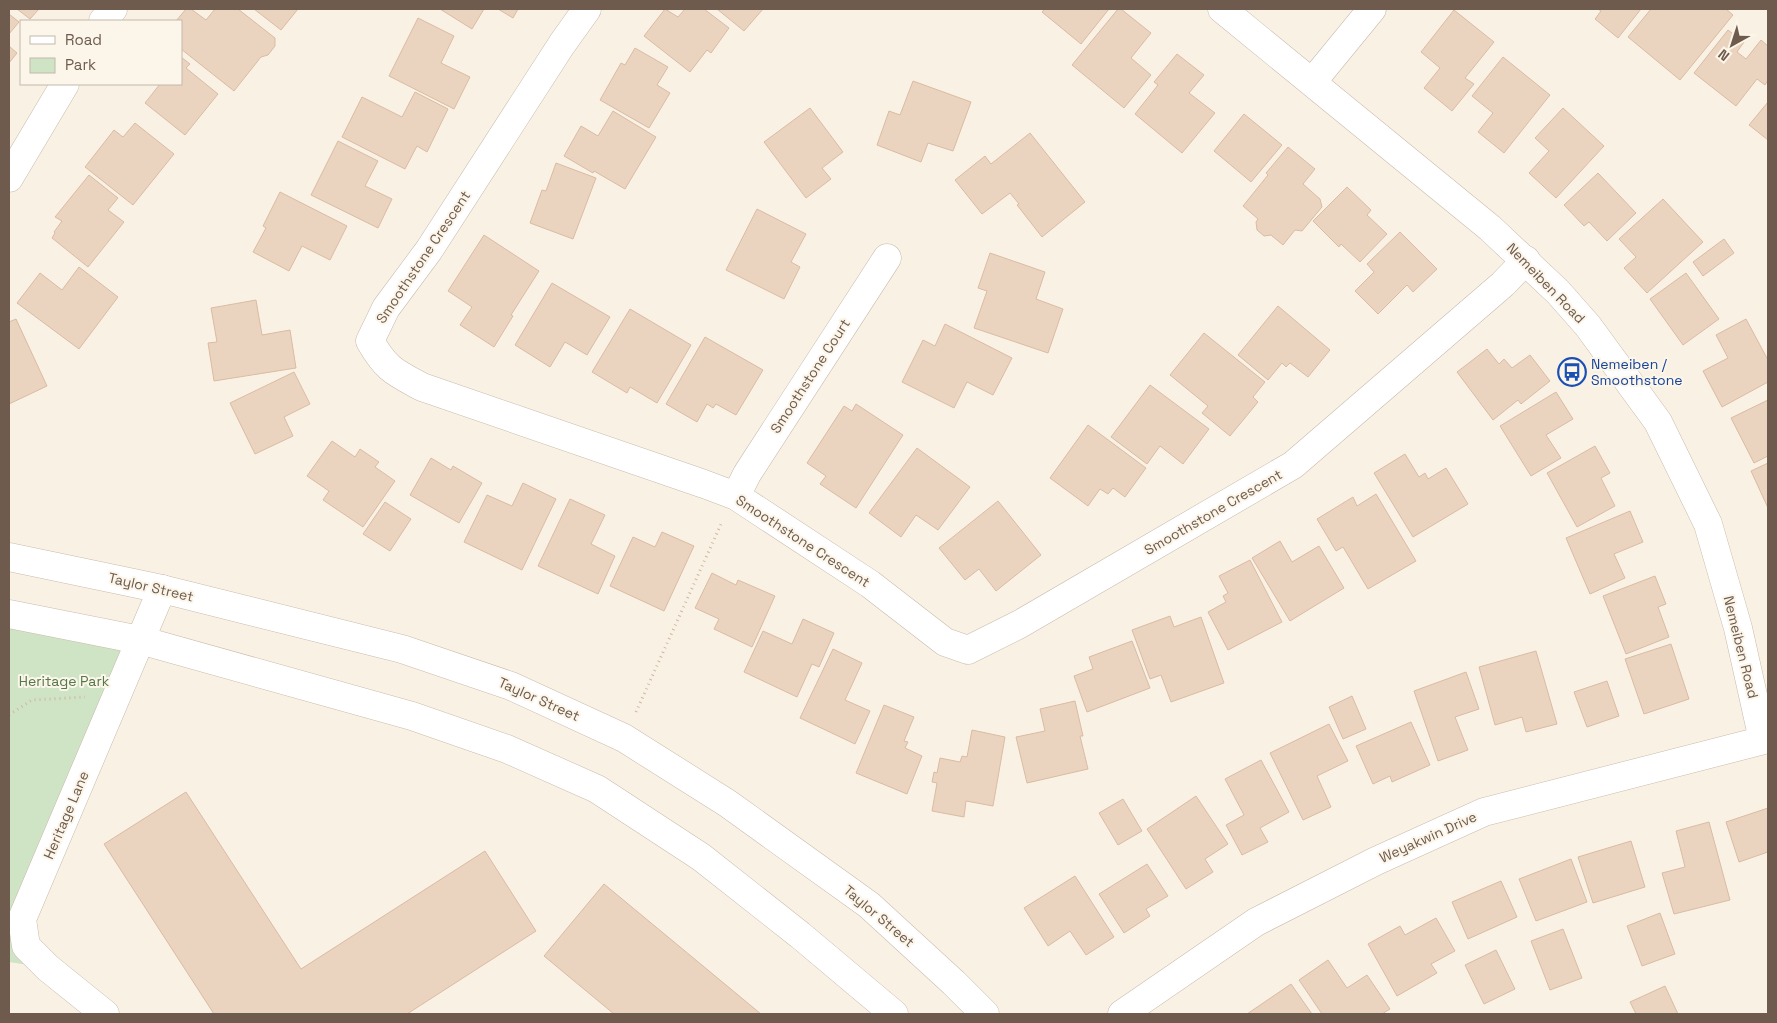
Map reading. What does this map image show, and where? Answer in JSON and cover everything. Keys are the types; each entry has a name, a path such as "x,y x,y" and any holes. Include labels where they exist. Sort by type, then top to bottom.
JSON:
{"street":[{"path":"104,20 113,9"},
{"name":"Smoothstone Crescent","path":"588,9 562,44 429,250 386,308 370,341 381,360 394,372 422,387 736,496 870,584 945,642 968,650 1020,624 1293,466 1503,284 1526,260"},
{"name":"Nemeiben Road","path":"1222,9 1313,81 1490,228 1526,260 1588,326 1658,422 1708,524 1738,628 1765,739"},
{"path":"1313,81 1372,9"},
{"path":"9,178 64,85"},
{"name":"Smoothstone Court","path":"736,496 747,474 887,258"},
{"name":"Taylor Street","path":"9,558 162,589 402,649 511,686 624,738 727,802 869,905 985,1014"},
{"name":"Heritage Lane","path":"105,1014 48,968 26,946 22,919 162,589"},
{"path":"9,614 140,640 412,716 507,748 597,789 701,857 800,935 894,1014"},
{"name":"Weyakwin Drive","path":"1122,1014 1256,922 1376,861 1484,812 1765,739"}],"path":[{"path":"640,706 721,524"},
{"path":"9,714 32,700 116,696"}],"green space":[{"name":"Heritage Park","path":"9,614 140,640 22,919 48,968 9,962"}],"building":[{"path":"17,9 39,9 30,19"},
{"path":"186,9 191,9 206,20 215,9 238,9 275,38 275,46 268,55 261,57 234,91 182,50 182,20 177,20"},
{"path":"254,9 298,9 281,30"},
{"path":"440,9 484,9 472,29"},
{"path":"498,9 518,9 513,18"},
{"path":"665,9 678,17 685,9 704,9 729,28 711,53 707,50 690,72 644,36"},
{"path":"717,9 763,9 744,31"},
{"path":"1045,9 1109,9 1081,44 1042,12"},
{"path":"1118,9 1121,9 1151,33 1131,58 1151,75 1124,108 1072,65"},
{"path":"1598,9 1641,9 1618,38 1595,19 1601,11"},
{"path":"1651,9 1726,9 1733,15 1680,80 1628,37"},
{"path":"1454,10 1494,42 1465,78 1474,84 1452,111 1424,88 1440,68 1421,52"},
{"path":"9,14 19,22 9,34"},
{"path":"418,18 454,36 441,63 470,77 454,109 389,76"},
{"path":"1728,30 1744,42 1737,52 1746,59 1761,40 1768,46 1768,80 1765,85 1757,79 1736,106 1694,73"},
{"path":"9,46 17,53 9,63"},
{"path":"635,48 668,67 657,85 670,93 649,128 600,100 621,63 625,65"},
{"path":"1177,54 1204,75 1189,93 1215,113 1182,153 1135,114 1158,85 1154,82"},
{"path":"1503,57 1550,95 1504,153 1478,132 1493,113 1472,96"},
{"path":"182,58 190,64 186,68 218,94 185,135 145,103 159,85 182,85"},
{"path":"913,81 971,102 953,151 928,143 921,162 877,145 889,111 900,115"},
{"path":"415,92 448,109 427,152 417,146 405,169 342,137 362,97 402,117"},
{"path":"1768,102 1768,140 1749,125"},
{"path":"810,108 843,152 822,168 831,179 806,198 764,142"},
{"path":"1563,108 1604,146 1556,198 1529,173 1549,151 1535,138"},
{"path":"613,111 656,137 625,189 564,156 581,126 598,136"},
{"path":"1244,114 1282,145 1251,182 1214,151"},
{"path":"135,123 174,154 133,205 85,167 114,130 123,137"},
{"path":"1030,133 1085,202 1042,237 1010,193 982,214 955,180 985,156 991,164"},
{"path":"338,141 378,161 365,186 392,199 378,228 311,195"},
{"path":"1288,147 1315,169 1303,184 1320,199 1322,207 1302,231 1295,230 1283,245 1271,235 1264,236 1257,230 1256,222 1258,219 1243,206 1268,175 1266,173"},
{"path":"556,163 596,178 573,239 530,223 542,190 546,191"},
{"path":"1598,173 1636,213 1607,241 1589,222 1584,226 1564,205"},
{"path":"89,175 118,198 108,210 124,222 88,267 52,238 62,221 55,217"},
{"path":"1347,187 1371,210 1367,215 1387,234 1360,262 1341,244 1339,247 1313,221"},
{"path":"280,192 347,226 330,260 302,246 289,271 253,252 266,228 263,226"},
{"path":"1663,199 1703,242 1647,293 1624,268 1636,257 1619,239"},
{"path":"757,209 806,234 791,262 800,267 784,299 726,270"},
{"path":"1400,232 1437,269 1413,292 1407,285 1378,314 1355,291 1374,272 1367,264"},
{"path":"484,235 539,271 511,315 513,316 494,347 460,325 472,307 448,291"},
{"path":"1724,239 1734,253 1703,276 1693,262"},
{"path":"990,253 1045,272 1036,299 1063,309 1048,353 974,328 987,291 978,288"},
{"path":"79,267 118,297 79,349 17,303 40,273 62,290"},
{"path":"1686,273 1719,319 1683,345 1650,299"},
{"path":"552,283 610,317 587,355 565,342 550,367 515,345"},
{"path":"256,300 262,335 290,330 296,368 214,381 208,343 217,342 211,308"},
{"path":"1278,306 1330,350 1308,377 1290,363 1286,367 1282,363 1268,380 1238,355"},
{"path":"630,309 691,345 657,403 630,387 627,393 592,372"},
{"path":"16,319 47,386 9,404 9,322"},
{"path":"1746,319 1768,360 1768,382 1722,407 1703,371 1728,358 1716,335"},
{"path":"945,324 1012,358 993,395 967,382 954,408 902,382 923,340 935,346"},
{"path":"1204,333 1265,382 1253,397 1258,402 1230,436 1202,413 1208,406 1170,375"},
{"path":"705,337 763,370 736,415 716,404 713,408 707,404 697,422 666,404"},
{"path":"1487,349 1499,364 1504,359 1512,368 1530,355 1550,381 1521,404 1518,400 1493,420 1457,372"},
{"path":"294,372 310,404 284,417 293,436 255,454 230,403"},
{"path":"1150,385 1209,429 1183,464 1160,446 1147,464 1111,437"},
{"path":"1556,392 1573,419 1546,435 1561,458 1531,476 1500,426"},
{"path":"1768,400 1768,456 1754,463 1731,418"},
{"path":"856,404 903,435 856,508 820,484 826,476 807,463 844,406 852,411"},
{"path":"1088,425 1146,468 1125,497 1113,488 1108,494 1100,489 1088,506 1050,478"},
{"path":"332,441 355,457 360,449 379,462 375,467 395,481 363,527 323,500 329,491 307,476"},
{"path":"1595,446 1610,473 1601,478 1615,506 1577,527 1547,473"},
{"path":"917,448 970,487 938,530 916,515 901,537 869,513"},
{"path":"1405,454 1419,477 1425,473 1428,479 1446,468 1468,504 1413,537 1374,473"},
{"path":"431,458 451,470 453,466 482,483 459,523 410,495"},
{"path":"1768,463 1768,508 1751,471"},
{"path":"523,483 556,499 522,570 464,542 487,495 512,506"},
{"path":"1376,494 1416,561 1368,589 1343,547 1336,551 1317,519 1353,497 1357,506"},
{"path":"570,499 605,515 591,544 615,556 598,594 538,566"},
{"path":"998,501 1041,555 996,591 979,569 965,580 939,548"},
{"path":"385,502 411,519 390,551 363,534"},
{"path":"1630,511 1643,542 1614,554 1625,578 1590,594 1566,538"},
{"path":"662,532 694,546 664,611 610,586 633,537 655,547"},
{"path":"1280,541 1292,562 1319,546 1344,588 1290,621 1252,558"},
{"path":"1250,560 1282,622 1228,650 1208,612 1226,602 1223,596 1228,593 1219,576"},
{"path":"712,573 736,585 738,580 775,596 752,647 714,629 719,619 695,608"},
{"path":"1655,576 1666,604 1658,607 1669,637 1626,654 1603,596"},
{"path":"1170,616 1174,627 1201,617 1224,683 1171,702 1161,675 1150,679 1132,630"},
{"path":"803,619 834,633 819,667 812,664 797,697 744,672 763,631 792,644"},
{"path":"1132,641 1150,688 1087,712 1074,676 1093,669 1089,657"},
{"path":"1671,644 1689,699 1644,714 1625,659"},
{"path":"833,649 862,663 845,700 870,711 855,744 800,718"},
{"path":"1536,651 1557,724 1526,732 1522,717 1495,725 1479,667"},
{"path":"1466,672 1479,709 1455,717 1468,750 1438,761 1414,691"},
{"path":"1607,681 1619,716 1587,727 1574,692"},
{"path":"1352,696 1366,729 1343,739 1329,707"},
{"path":"1075,701 1083,736 1080,736 1088,769 1027,783 1016,737 1045,731 1040,709"},
{"path":"884,705 914,717 904,741 908,742 905,748 922,756 907,794 856,773"},
{"path":"1411,722 1430,765 1392,782 1390,776 1373,784 1356,746"},
{"path":"1329,724 1348,761 1317,776 1331,807 1303,820 1270,753"},
{"path":"972,730 1005,737 993,806 966,801 964,817 932,811 937,783 932,782 934,772 937,773 940,758 960,762 962,756 967,757"},
{"path":"1261,760 1289,812 1260,828 1268,842 1242,855 1226,825 1244,815 1225,779"},
{"path":"186,792 301,969 485,851 536,931 407,1014 214,1014 104,844"},
{"path":"1196,796 1228,844 1205,859 1213,872 1186,889 1147,829"},
{"path":"1123,799 1142,831 1118,845 1099,813"},
{"path":"1768,808 1768,852 1739,862 1726,822"},
{"path":"1709,822 1730,900 1674,914 1662,873 1685,867 1676,831"},
{"path":"1631,841 1645,887 1593,903 1578,857"},
{"path":"1571,859 1587,902 1536,921 1519,879"},
{"path":"1147,864 1168,896 1146,909 1150,916 1124,933 1099,894"},
{"path":"1075,876 1114,937 1086,955 1070,931 1048,946 1024,908"},
{"path":"1501,881 1517,917 1468,939 1452,902"},
{"path":"604,884 761,1014 614,1014 544,956"},
{"path":"1660,913 1675,954 1642,966 1627,926"},
{"path":"1436,918 1455,951 1431,964 1437,973 1397,996 1368,944 1400,926 1405,935"},
{"path":"1563,929 1582,978 1550,990 1531,941"},
{"path":"1496,950 1515,989 1484,1004 1465,965"},
{"path":"1328,960 1347,988 1367,975 1390,1009 1382,1014 1322,1014 1299,980"},
{"path":"1291,984 1312,1014 1247,1014"},
{"path":"1665,986 1678,1014 1636,1014 1630,1002"}],"place":[{"name":"Nemeiben / Smoothstone","path":"1572,372"}]}
